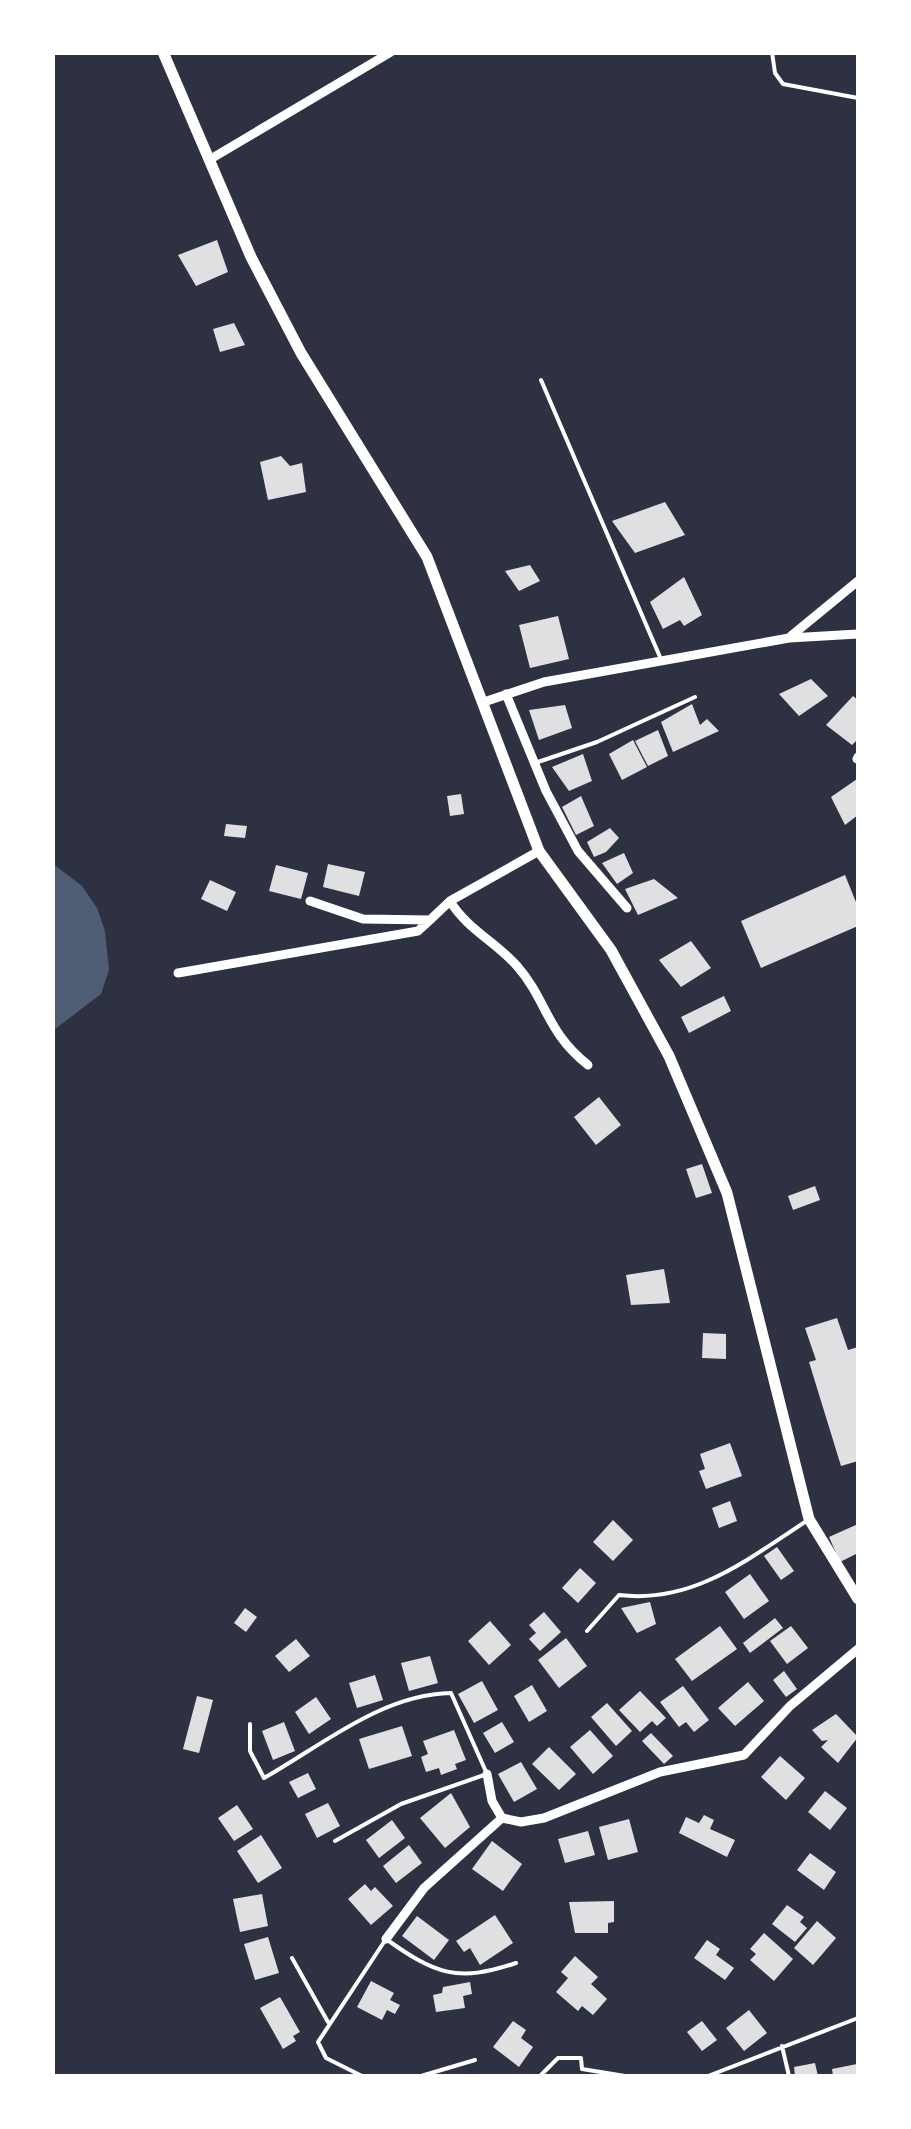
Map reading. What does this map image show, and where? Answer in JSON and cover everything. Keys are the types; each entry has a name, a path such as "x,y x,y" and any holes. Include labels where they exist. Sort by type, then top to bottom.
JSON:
{"street":[{"path":"162,52 252,258 301,352 428,558 484,702 507,776 539,851 612,950 642,1000 698,1121 732,1210 808,1519 858,1600"},
{"path":"209,160 391,52"},
{"path":"788,638 858,581"},
{"path":"484,702 506,694 788,638 858,634"},
{"path":"506,694 534,764 578,851 628,908"},
{"path":"178,973 418,931 450,901 539,851"},
{"path":"450,901 459,916 518,966 564,1046 588,1065"},
{"path":"310,902 362,919 430,920"},
{"path":"488,1774 492,1800 502,1818 521,1822 544,1818 660,1772 744,1755 790,1706 858,1649"},
{"path":"386,1939 424,1888 502,1818"}],"lane":[{"path":"772,52 775,72 783,84 858,98"},
{"path":"540,380 662,662"},
{"path":"534,764 597,742 695,697"},
{"path":"587,1631 619,1595 657,1596 702,1587 808,1519"},
{"path":"250,1724 250,1751 264,1778 342,1728 438,1693 452,1693 488,1774 401,1804 335,1842"},
{"path":"362,2076 326,2058 318,2042 386,1939 442,1974 483,1973 516,1964"},
{"path":"292,1958 328,2022"},
{"path":"708,2076 858,2018"},
{"path":"782,2046 789,2076"},
{"path":"540,2076 558,2058 582,2058 579,2076"},
{"path":"422,2076 475,2060"},
{"path":"582,2069 625,2076"}],"water":[{"path":"52,863 82,886 97,908 105,931 109,970 101,994 55,1029"}],"building":[{"path":"217,240 228,272 196,286 178,255"},
{"path":"234,323 245,345 220,352 213,329"},
{"path":"281,456 290,466 302,463 306,492 268,500 260,462"},
{"path":"665,502 685,535 635,553 612,521"},
{"path":"530,565 540,581 519,591 505,571"},
{"path":"684,577 702,615 684,626 680,620 663,629 650,602"},
{"path":"558,616 569,659 530,668 519,625"},
{"path":"811,679 828,696 799,716 779,694"},
{"path":"853,696 858,700 858,739 852,745 826,725"},
{"path":"692,704 700,725 707,719 719,731 673,752 661,722"},
{"path":"565,705 572,728 539,740 529,710"},
{"path":"658,730 668,756 648,766 635,741"},
{"path":"633,740 647,767 622,780 609,754"},
{"path":"583,754 592,781 569,791 552,767"},
{"path":"857,779 858,815 845,825 831,797"},
{"path":"461,794 464,814 450,816 447,796"},
{"path":"581,796 594,826 576,835 562,807"},
{"path":"226,824 247,826 245,838 224,836"},
{"path":"610,828 619,838 606,852 594,857 587,842"},
{"path":"624,853 633,873 617,884 602,863"},
{"path":"328,864 365,872 359,896 323,887"},
{"path":"276,865 308,873 301,899 269,891"},
{"path":"845,875 858,907 858,926 761,968 741,921"},
{"path":"654,879 678,898 638,915 625,889"},
{"path":"210,880 236,892 227,911 201,899"},
{"path":"691,941 711,968 681,987 659,960"},
{"path":"724,996 731,1011 689,1033 681,1017"},
{"path":"599,1097 621,1125 596,1145 574,1117"},
{"path":"702,1164 712,1193 696,1198 686,1169"},
{"path":"815,1186 820,1200 793,1210 788,1196"},
{"path":"664,1269 670,1303 631,1305 626,1275"},
{"path":"837,1318 848,1350 858,1347 858,1461 841,1466 809,1362 816,1360 805,1328"},
{"path":"703,1333 726,1334 726,1359 702,1358"},
{"path":"730,1443 742,1476 706,1489 699,1471 705,1469 700,1454"},
{"path":"730,1501 737,1521 719,1528 712,1508"},
{"path":"613,1520 633,1540 613,1561 593,1542"},
{"path":"858,1524 858,1553 840,1562 829,1537"},
{"path":"777,1547 794,1571 781,1580 764,1556"},
{"path":"580,1568 596,1583 578,1603 562,1588"},
{"path":"750,1574 769,1601 744,1619 725,1592"},
{"path":"650,1602 656,1624 637,1633 621,1608"},
{"path":"245,1608 257,1617 246,1632 234,1623"},
{"path":"544,1612 561,1632 540,1651 529,1639 536,1633 529,1625"},
{"path":"775,1618 783,1628 750,1653 743,1643"},
{"path":"490,1621 511,1645 489,1665 468,1641"},
{"path":"720,1626 737,1649 692,1681 675,1659"},
{"path":"791,1626 808,1648 787,1664 770,1641"},
{"path":"566,1638 587,1666 559,1688 538,1660"},
{"path":"296,1639 310,1656 289,1672 275,1656"},
{"path":"430,1656 438,1683 409,1691 401,1663"},
{"path":"784,1671 797,1689 786,1697 773,1680"},
{"path":"375,1675 383,1700 357,1708 349,1683"},
{"path":"482,1681 498,1710 474,1723 458,1694"},
{"path":"748,1682 764,1701 735,1726 718,1708"},
{"path":"532,1685 547,1711 529,1722 514,1696"},
{"path":"683,1686 709,1720 694,1732 686,1722 679,1727 660,1702"},
{"path":"640,1691 666,1718 657,1726 652,1721 640,1732 619,1710"},
{"path":"197,1696 213,1700 199,1753 183,1749"},
{"path":"316,1697 331,1719 309,1734 295,1712"},
{"path":"607,1703 632,1731 616,1746 591,1717"},
{"path":"836,1714 858,1737 838,1763 821,1747 828,1740 822,1741 812,1730"},
{"path":"284,1722 295,1751 273,1760 262,1731"},
{"path":"502,1722 514,1742 495,1753 483,1733"},
{"path":"402,1726 412,1756 369,1769 359,1739"},
{"path":"454,1730 466,1760 455,1764 457,1769 441,1775 439,1768 426,1772 421,1757 428,1754 423,1741"},
{"path":"590,1730 613,1756 593,1774 570,1747"},
{"path":"651,1733 673,1756 664,1764 642,1741"},
{"path":"549,1747 576,1774 559,1790 532,1764"},
{"path":"780,1756 805,1778 786,1800 761,1777"},
{"path":"521,1762 537,1789 514,1802 498,1774"},
{"path":"308,1773 316,1789 298,1798 289,1782"},
{"path":"825,1791 847,1808 830,1830 808,1812"},
{"path":"451,1793 470,1827 445,1848 420,1818"},
{"path":"328,1803 340,1826 317,1838 305,1814"},
{"path":"237,1805 253,1829 234,1841 218,1818"},
{"path":"704,1815 714,1820 710,1829 735,1840 727,1857 679,1833 686,1817 699,1823"},
{"path":"629,1819 638,1852 608,1860 599,1827"},
{"path":"392,1820 405,1838 379,1858 366,1840"},
{"path":"588,1831 595,1855 565,1863 558,1839"},
{"path":"261,1835 282,1868 258,1883 237,1851"},
{"path":"492,1841 522,1864 503,1891 472,1869"},
{"path":"409,1845 422,1863 396,1883 383,1866"},
{"path":"810,1853 836,1872 824,1890 797,1870"},
{"path":"365,1884 371,1891 375,1887 393,1906 371,1925 348,1899"},
{"path":"262,1894 268,1926 240,1932 233,1899"},
{"path":"614,1901 614,1922 608,1923 608,1933 575,1933 569,1902"},
{"path":"787,1905 804,1917 800,1922 807,1928 795,1942 772,1924"},
{"path":"495,1915 513,1943 480,1965 470,1948 464,1952 456,1941"},
{"path":"417,1916 449,1940 434,1960 402,1936"},
{"path":"817,1921 836,1938 813,1965 794,1948"},
{"path":"764,1933 793,1959 774,1981 750,1960 756,1954 750,1949"},
{"path":"268,1937 279,1973 255,1980 244,1944"},
{"path":"707,1940 720,1949 716,1955 734,1968 725,1980 694,1958"},
{"path":"575,1956 598,1977 591,1984 607,1999 593,2015 582,2006 578,2011 556,1992 568,1978 561,1972"},
{"path":"371,1981 394,1993 390,2000 400,2005 395,2014 387,2010 382,2020 357,2007"},
{"path":"470,1982 472,1994 463,1996 465,2008 436,2012 433,1995 442,1993 443,1987"},
{"path":"280,1997 300,2032 293,2036 296,2041 283,2049 260,2008"},
{"path":"749,2010 767,2033 744,2051 726,2028"},
{"path":"513,2021 526,2030 521,2038 533,2047 519,2067 493,2047"},
{"path":"702,2021 717,2040 702,2051 687,2032"},
{"path":"815,2063 818,2076 795,2076 794,2067"},
{"path":"857,2064 858,2076 833,2076 832,2069"}]}
